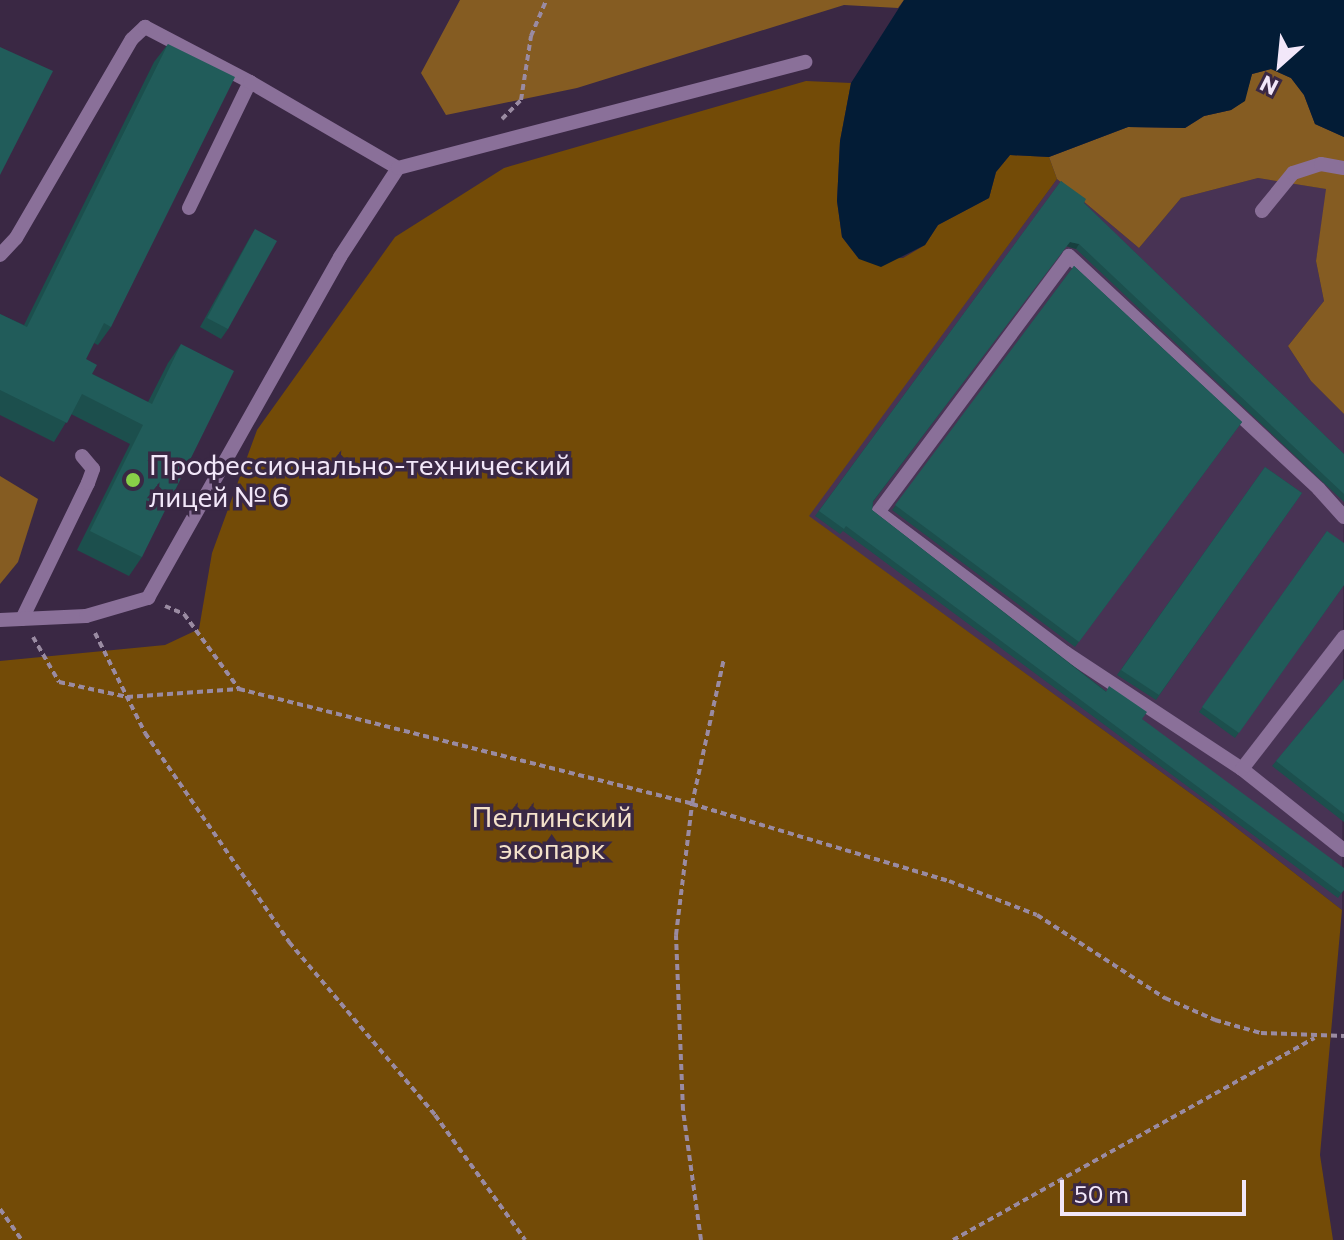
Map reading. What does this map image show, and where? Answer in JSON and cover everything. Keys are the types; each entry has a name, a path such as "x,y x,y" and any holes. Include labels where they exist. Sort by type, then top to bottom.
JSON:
{"lane":[{"path":"0,255 16,238 132,39 145,27 250,82 398,168"},
{"path":"0,620 86,616 148,598 340,257 398,168 805,62"},
{"path":"189,208 250,82"},
{"path":"1262,211 1293,173 1321,164 1344,168"},
{"path":"1344,517 1319,489 1069,256 878,512 1066,653 1242,769 1344,850"},
{"path":"22,619 88,483 93,469 82,456"},
{"path":"1242,769 1344,637"}],"path":[{"path":"493,125 521,100 531,36 546,0"},
{"path":"148,598 184,614 239,689"},
{"path":"86,616 145,733 289,942 350,1019 435,1115 525,1240"},
{"path":"22,619 59,682 127,697 239,689 692,804 949,881 1037,915 1165,998 1215,1020 1261,1033 1344,1036"},
{"path":"701,1240 683,1110 676,935 692,804 724,658"},
{"path":"953,1240 1317,1036"},
{"path":"0,1209 22,1240"}],"shaded area":[{"path":"460,0 904,0 898,8 844,5 577,88 446,115 421,73"},
{"path":"1271,69 1291,78 1304,95 1315,124 1344,137 1344,414 1311,381 1288,346 1324,301 1316,261 1326,189 1258,178 1181,198 1139,248 1057,179 1049,157 1128,127 1185,128 1204,116 1231,110 1244,101 1252,74"},
{"path":"1258,178 1327,189 1316,261 1324,301 1288,346 1311,381 1344,414 1342,910 1212,809 808,516 1057,179 1139,248 1181,198"},
{"path":"0,476 38,499 18,562 0,584"}],"green space":[{"name":"Пеллинский экопарк","path":"806,81 851,83 840,141 837,201 842,237 859,259 903,258 925,245 938,225 989,198 996,172 1010,155 1049,157 1057,179 809,516 1212,809 1342,910 1320,1155 1333,1240 0,1240 0,661 165,645 199,629 212,553 257,430 395,237 504,168"}],"water":[{"path":"904,0 1344,0 1344,137 1315,124 1304,95 1291,78 1271,69 1252,74 1245,101 1231,110 1204,116 1185,128 1128,127 1049,157 1010,155 996,172 989,198 938,225 925,245 881,267 859,259 842,237 837,201 840,141 851,83"}],"building":[{"path":"168,44 235,77 111,327 104,323 86,359 97,365 92,374 152,404 181,344 234,371 142,557 90,531 143,425 82,394 67,423 0,390 0,314 27,327"},
{"path":"0,47 53,71 0,175"},
{"path":"1061,181 1086,199 1084,203 1344,454 1344,494 1079,244 1070,242 873,501 872,510 1106,692 1109,686 1147,712 1142,719 1344,868 1344,890 1341,893 846,526 844,529 819,511"},
{"path":"255,229 277,241 228,329 207,318"},
{"path":"1074,266 1242,422 1079,642 895,505"},
{"path":"1265,467 1302,493 1159,695 1121,670"},
{"path":"1327,531 1344,543 1344,585 1239,733 1202,707"},
{"path":"1344,679 1344,814 1276,761"}],"place":[{"name":"Профессионально-технический лицей № 6","path":"133,480"}]}
